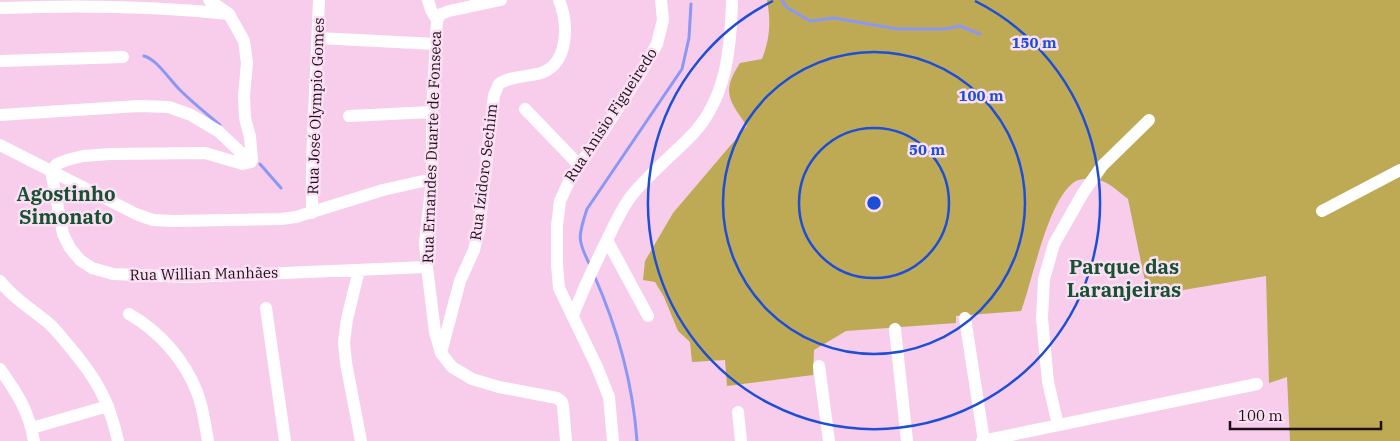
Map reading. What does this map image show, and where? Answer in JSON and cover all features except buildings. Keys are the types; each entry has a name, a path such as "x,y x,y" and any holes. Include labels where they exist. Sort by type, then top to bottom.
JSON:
{"street":[{"path":"209,0 229,14 244,41 247,63 244,96 245,118 250,137 251,162"},
{"name":"Rua José Olympio Gomes","path":"312,213 312,162 319,0"},
{"path":"428,0 430,10 437,20"},
{"name":"Rua Ernandes Duarte de Fonseca","path":"501,0 449,11 441,14 437,20 432,112 432,178 426,243 435,332 441,353 452,367 472,379 499,387 557,398 562,402 564,406 566,441"},
{"name":"Rua Izidoro Sechim","path":"441,353 460,281 474,250 479,230 494,95 499,85 507,80 543,72 554,63 561,52 565,26 563,10 559,0"},
{"name":"Rua Anisio Figueiredo","path":"613,441 609,397 559,288 557,226 562,194 571,177 604,130 657,44 663,20 661,0"},
{"path":"573,315 619,215 632,195 660,164 690,137 708,116 718,97 726,67 732,0"},
{"path":"0,8 80,6 175,8 229,14"},
{"path":"318,38 436,44"},
{"path":"0,61 123,57"},
{"path":"0,115 138,106 169,108 191,115 218,131 251,162"},
{"path":"525,110 579,165"},
{"path":"349,116 432,112"},
{"path":"1058,425 1048,382 1042,318 1044,279 1054,244 1070,213 1102,166 1150,120"},
{"path":"0,145 136,214 153,220 281,220 296,218 383,190 432,178"},
{"path":"51,170 57,164 67,160 83,156 110,154 206,153 243,164 251,162"},
{"name":"Rua Willian Manhães","path":"51,170 63,234 70,248 80,260 92,268 113,274 188,277 427,267"},
{"path":"1322,211 1400,170"},
{"path":"607,240 648,316"},
{"path":"359,270 347,319 344,342 346,363 361,441"},
{"path":"0,281 9,292 48,322 86,366 100,388 108,406 118,441"},
{"path":"266,308 285,441"},
{"path":"129,314 150,326 164,340 184,367 197,392 208,441"},
{"path":"964,318 983,441 1257,384"},
{"path":"895,329 907,441"},
{"path":"819,366 829,441"},
{"path":"0,369 24,406 33,435 108,406"},
{"path":"738,412 741,441"}],"shaded area":[{"path":"767,0 1400,0 1400,441 1290,441 1287,377 1269,383 1266,276 1148,296 1128,199 1110,185 1096,180 1084,179 1076,181 1066,190 1057,204 1042,240 1021,311 956,316 956,323 846,331 814,350 813,375 727,386 725,360 692,362 690,342 678,331 664,297 655,282 643,280 645,261 673,213 747,126 732,102 729,89 734,73 740,63 762,59 769,30"}],"waterway":[{"path":"782,0 786,7 810,21 834,18 897,29 945,29 960,26 980,34"},
{"path":"590,265 580,238 587,209 682,69 689,38 691,4"},
{"path":"144,56 154,61 177,87 220,125"},
{"path":"260,164 281,188"},
{"path":"594,275 610,315 623,357 632,399 637,441"}],"district":[{"name":"Agostinho Simonato","path":"66,206"},
{"name":"Parque das Laranjeiras","path":"1124,278"}]}
